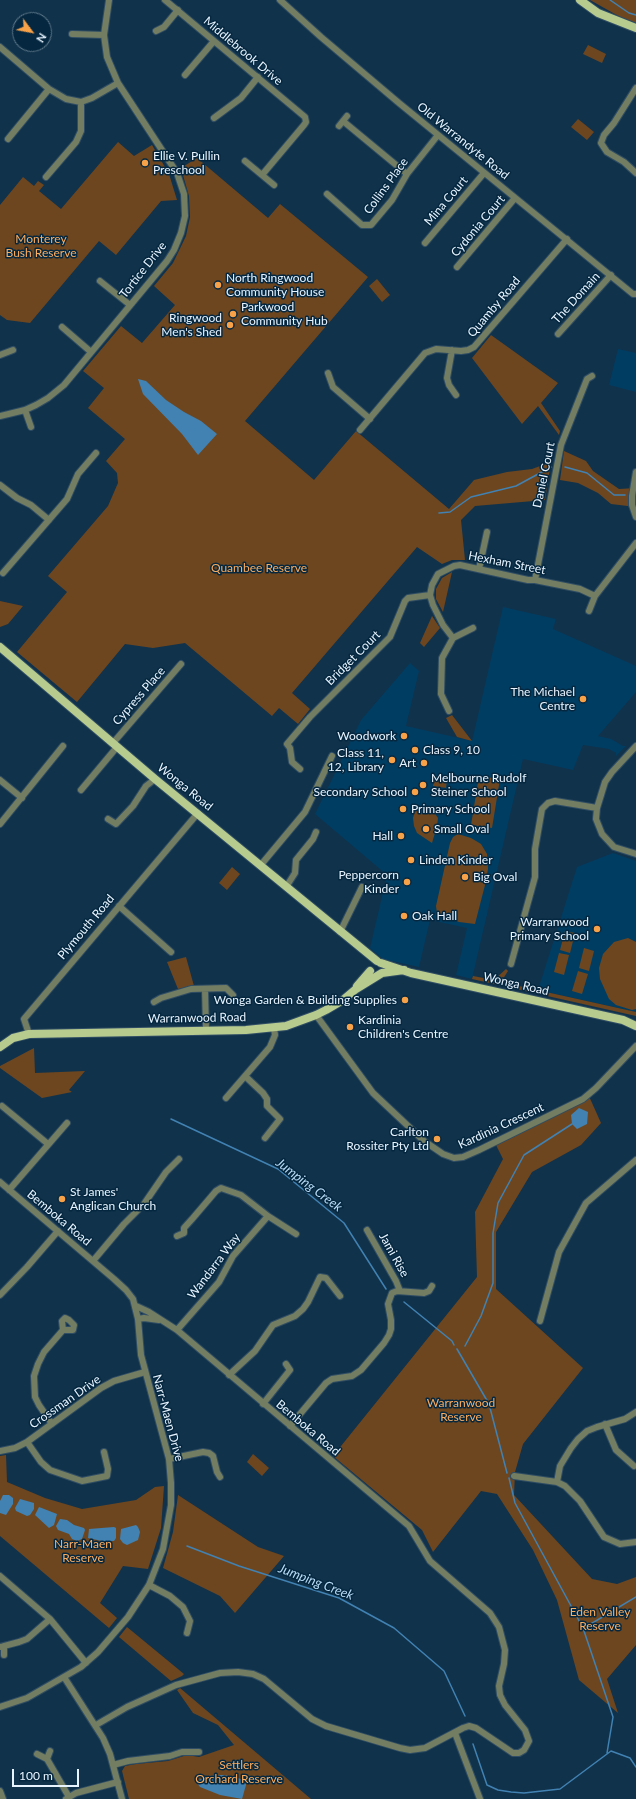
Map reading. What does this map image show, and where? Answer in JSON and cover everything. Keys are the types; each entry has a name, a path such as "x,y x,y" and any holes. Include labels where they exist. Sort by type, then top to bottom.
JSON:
{"main road":[{"path":"580,0 598,13 636,28"},
{"name":"Wonga Road","path":"0,647 155,779 356,945 377,968 404,970 623,1020 636,1026"},
{"name":"Warranwood Road","path":"29,1034 274,1028 299,1022 340,1002 356,989 377,968"},
{"name":"Wonga Road","path":"623,1020 636,1020"},
{"path":"0,1047 13,1038 29,1034"}],"street":[{"name":"Tortice Drive","path":"0,416 25,410 56,392 91,352 174,250 184,222 184,201 177,173 118,82 106,57 104,35 109,0"},
{"name":"Middlebrook Drive","path":"165,0 304,115 306,119 304,125 262,175"},
{"name":"Old Warrandyte Road","path":"280,0 335,49 484,173 610,275 636,294"},
{"path":"156,31 164,27 178,10"},
{"path":"72,34 104,35"},
{"path":"185,75 214,41"},
{"path":"1,49 50,89 66,99 81,102 92,98 118,82"},
{"path":"214,118 240,98 258,77"},
{"path":"636,88 604,135 601,143 607,152 624,162 636,173"},
{"path":"8,139 50,89"},
{"path":"46,177 76,142 81,131 81,102"},
{"path":"343,121 407,174"},
{"name":"Collins Place","path":"327,194 362,225 371,225 392,200 407,174 438,135"},
{"path":"245,161 274,185"},
{"name":"Mina Court","path":"425,242 484,173"},
{"name":"Cydonia Court","path":"457,267 515,198"},
{"name":"Quamby Road","path":"360,430 425,353 436,349 468,350 474,347 567,239"},
{"name":"The Domain","path":"558,334 610,275"},
{"path":"100,281 130,305"},
{"path":"62,327 91,352"},
{"path":"0,355 13,350"},
{"path":"452,350 447,378 449,385 456,395"},
{"path":"328,372 333,387 370,419"},
{"name":"Daniel Court","path":"535,580 561,445 587,377"},
{"path":"25,410 31,427"},
{"path":"3,573 67,499 78,474 96,453"},
{"path":"636,472 632,496 632,505 636,517"},
{"path":"0,485 49,520"},
{"path":"479,569 488,532"},
{"path":"589,611 595,596 636,543"},
{"name":"Hexham Street","path":"430,595 435,579 447,568 460,565 528,580 580,589 595,596"},
{"path":"430,595 433,605 443,625 453,638"},
{"name":"Bridget Court","path":"300,769 292,762 290,748 287,744 315,711 390,636 404,601 408,598 430,595"},
{"path":"449,711 441,694 442,658 453,638 473,628"},
{"name":"Cypress Place","path":"81,790 115,745 182,664"},
{"path":"0,824 63,746"},
{"path":"636,746 608,777 601,792 596,819 607,840 614,847 636,854"},
{"path":"260,866 305,812 332,756"},
{"path":"108,819 116,824 133,806 146,786 155,779"},
{"path":"0,780 22,798"},
{"path":"512,964 535,877 535,849 542,809 548,803 555,801 597,808"},
{"name":"Plymouth Road","path":"29,1034 24,1020 198,813"},
{"path":"286,887 295,873 296,860 313,839 316,832"},
{"path":"340,932 362,887"},
{"path":"119,906 171,952"},
{"path":"154,1002 161,998 181,992 205,989 226,988 234,995"},
{"path":"205,989 206,1030"},
{"name":"Kardinia Crescent","path":"316,1015 373,1094 424,1141 443,1154 454,1158 463,1158 583,1098 596,1088 636,1046"},
{"path":"226,1098 270,1047 274,1035 274,1028"},
{"path":"244,1076 263,1093 267,1099 267,1106 280,1119 265,1138"},
{"path":"2,1106 48,1144"},
{"path":"9,1190 67,1123"},
{"path":"93,1261 124,1224 144,1204 166,1172 179,1160"},
{"path":"540,1320 559,1252 586,1203 636,1160"},
{"name":"Bemboka Road","path":"0,1182 126,1290 136,1306 138,1319 144,1318 162,1320"},
{"path":"177,1236 184,1233 184,1228 216,1191 221,1188 241,1195 268,1216 296,1234"},
{"name":"Wandarra Way","path":"177,1330 219,1282 233,1256 268,1216"},
{"name":"Jami Rise","path":"367,1230 396,1281 400,1291"},
{"path":"0,1295 27,1267 58,1231"},
{"path":"229,1375 255,1351 273,1325 295,1316 303,1308 320,1277 326,1278 340,1296"},
{"path":"290,1426 326,1383 332,1379 352,1376 361,1370 384,1343 391,1329 388,1298 392,1293 400,1291 424,1293 429,1291 432,1286"},
{"name":"Bemboka Road","path":"136,1306 177,1330 409,1526 430,1561 483,1606 499,1627 505,1650 504,1664 499,1686 500,1695 505,1705 525,1730 529,1741 524,1750 515,1753 507,1750 472,1726 455,1732"},
{"name":"Narr-Maen Drive","path":"0,1707 27,1698 86,1663 98,1652 128,1617 149,1584 163,1549 169,1521 171,1483 169,1458 145,1372 139,1344 138,1319"},
{"path":"52,1424 39,1405 36,1397 34,1376 44,1352 63,1330"},
{"path":"263,1404 290,1370 286,1364"},
{"name":"Crossman Drive","path":"0,1451 15,1448 27,1442 101,1388 114,1381 145,1372"},
{"path":"557,1482 560,1466 570,1448 588,1431 605,1424 625,1419 636,1412"},
{"path":"605,1424 616,1450 634,1466"},
{"path":"27,1442 41,1462 50,1470 82,1481 107,1476 108,1469 104,1452"},
{"path":"169,1458 203,1452 208,1453 213,1456 217,1472 220,1477"},
{"path":"514,1476 557,1482 571,1491 604,1537 620,1544 636,1542"},
{"path":"0,1576 50,1619 86,1663"},
{"path":"149,1584 170,1596 182,1607 190,1621 187,1633"},
{"path":"4,1655 2,1647 27,1639 50,1619"},
{"path":"96,1725 127,1707 176,1685 220,1674 238,1672 253,1674 264,1679 312,1719 326,1726 376,1742 416,1750 425,1748 455,1732 480,1799"},
{"path":"64,1677 96,1725 106,1744 122,1799"},
{"path":"47,1759 50,1751"},
{"path":"113,1765 128,1760 170,1756 182,1752 199,1752"},
{"path":"37,1754 47,1759 68,1798 76,1794 118,1782"},
{"path":"0,1792 3,1799"}],"shaded area":[{"path":"618,349 636,353 636,392 609,385"},
{"path":"138,379 146,381 166,400 201,421 217,434 198,455 182,434 143,394"},
{"name":"Melbourne Rudolf Steiner School","path":"503,607 556,619 553,629 636,666 636,692 598,736 611,739 623,746 626,746 616,756 616,753 609,749 583,745 573,770 523,759 472,979 456,975 467,928 430,920 419,967 383,959 370,948 387,875 315,814 361,720 410,663 419,671 406,726 472,741"},
{"name":"Warranwood Primary School","path":"613,853 636,861 636,1012 538,990 577,867"},
{"path":"579,1108 588,1112 587,1124 577,1129 572,1124 571,1115"},
{"path":"3,1495 9,1495 13,1498 13,1504 6,1515 0,1513 0,1501"},
{"path":"20,1499 34,1503 34,1509 30,1515 27,1516 16,1511 15,1508"},
{"path":"39,1507 57,1514 54,1525 49,1528 35,1515"},
{"path":"60,1519 67,1520 74,1525 84,1528 85,1530 82,1539 77,1541 72,1539 69,1534 58,1530 56,1526"},
{"path":"136,1525 140,1532 138,1540 127,1545 123,1543 120,1539 121,1529"},
{"path":"116,1528 116,1538 114,1541 102,1541 88,1538 89,1529"},
{"path":"222,1775 236,1777 245,1781 246,1785 242,1799 220,1795 200,1787 197,1783 199,1780 208,1776"}],"green space":[{"path":"590,0 636,0 636,23 622,18"},
{"path":"588,45 606,54 602,63 583,54"},
{"path":"578,119 594,132 587,140 571,127"},
{"name":"Monterey Bush Reserve","path":"118,142 134,156 152,145 169,174 177,200 161,201 116,255 99,241 30,323 7,320 0,315 0,205 23,177 34,186 38,181 44,185 39,191 61,209"},
{"name":"Quambee Reserve","path":"197,158 268,218 280,204 368,277 245,421 314,480 356,431 449,509 474,480 507,472 532,469 551,462 545,500 475,506 461,520 465,560 452,560 442,564 417,547 292,693 310,709 298,724 279,708 272,716 185,643 153,648 125,644 77,702 17,652 67,592 48,576 108,506 118,483 117,473 106,461 125,439 88,408 104,388 83,371 121,326 142,343 175,305 154,286 173,263 186,236 190,217 189,196 181,168"},
{"path":"377,279 390,295 382,302 369,286"},
{"path":"491,335 558,383 541,403 560,431 559,435 538,406 522,424 472,358"},
{"path":"564,451 586,461 593,471 619,489 636,488 636,507 611,504 598,493 578,483 560,480"},
{"path":"452,572 443,612 436,599 436,589 442,578"},
{"path":"0,601 23,606 8,624 0,627"},
{"path":"432,616 440,628 424,647 420,643"},
{"path":"452,715 472,741 457,737 446,718"},
{"path":"479,776 500,779 492,828 471,825"},
{"path":"435,778 447,780 446,788 433,786"},
{"name":"Small Oval","path":"423,809 433,811 438,818 432,843 417,833 414,826 413,818 415,811"},
{"name":"Big Oval","path":"458,834 471,838 481,844 487,854 488,869 475,924 459,922 437,913 436,906 450,843 453,837"},
{"path":"232,867 240,874 227,890 219,883"},
{"path":"565,931 575,933 570,953 560,950"},
{"path":"628,938 636,942 636,1009 632,1010 616,1005 609,999 600,979 599,968 603,954 614,942"},
{"path":"584,948 594,951 589,971 579,968"},
{"path":"559,953 569,955 564,975 554,972"},
{"path":"186,957 194,986 178,989 167,962"},
{"path":"506,969 508,971 501,982 636,1012 636,1016 472,979 473,976 494,980"},
{"path":"578,971 588,974 582,994 572,991"},
{"path":"34,1048 35,1073 85,1071 69,1090 72,1092 42,1098 0,1068 0,1066"},
{"name":"Warranwood Reserve","path":"588,1094 601,1123 581,1145 532,1172 496,1232 496,1289 583,1368 523,1444 515,1472 514,1495 592,1579 617,1584 636,1577 636,1645 607,1679 618,1713 579,1680 557,1600 533,1550 497,1494 481,1491 433,1552 422,1530 333,1456 477,1277 475,1212 503,1159 496,1145 554,1115"},
{"path":"253,1454 269,1468 262,1476 247,1462"},
{"name":"Narr-Maen Reserve","path":"6,1455 7,1482 45,1498 82,1509 136,1500 155,1487 164,1486 161,1528 148,1569 123,1566 100,1603 117,1618 109,1628 0,1536 0,1456"},
{"path":"178,1495 258,1547 284,1556 235,1613 220,1596 163,1568 173,1532"},
{"path":"127,1627 184,1674 171,1681 119,1637"},
{"name":"Settlers Orchard Reserve","path":"180,1688 311,1799 129,1799 122,1771 125,1766 168,1761 187,1755 199,1757 234,1745 218,1725 193,1713 177,1690"}],"waterway":[{"path":"610,0 629,13 636,15"},
{"path":"439,513 450,512 471,497 516,486 551,467"},
{"path":"565,467 587,473 614,495 625,495"},
{"name":"Jumping Creek","path":"171,1119 278,1169 344,1223 386,1289"},
{"path":"465,1346 481,1316 493,1283 493,1233 498,1203 524,1155 572,1124"},
{"name":"Jumping Creek","path":"404,1302 452,1341 454,1345"},
{"name":"Jumping Creek","path":"457,1349 489,1404 507,1473"},
{"name":"Jumping Creek","path":"509,1478 515,1503 583,1628 613,1717 607,1753"},
{"name":"Jumping Creek","path":"187,1546 239,1566 339,1598 394,1628 444,1671 465,1716"},
{"name":"Jumping Creek","path":"584,1628 636,1597"},
{"name":"Jumping Creek","path":"473,1744 487,1785 498,1790 511,1792 524,1793 560,1789 611,1751 630,1758 636,1767"}],"place":[{"name":"Ellie V. Pullin Preschool","path":"145,163"},
{"name":"North Ringwood Community House","path":"218,285"},
{"name":"Parkwood Community Hub","path":"233,314"},
{"name":"Ringwood Men's Shed","path":"230,325"},
{"name":"The Michael Centre","path":"583,699"},
{"name":"Woodwork","path":"404,736"},
{"name":"Class 9, 10","path":"415,750"},
{"name":"Class 11, 12, Library","path":"392,760"},
{"name":"Art","path":"424,763"},
{"name":"Melbourne Rudolf Steiner School","path":"423,785"},
{"name":"Secondary School","path":"415,792"},
{"name":"Primary School","path":"403,809"},
{"name":"Small Oval","path":"426,829"},
{"name":"Hall","path":"401,836"},
{"name":"Linden Kinder","path":"411,860"},
{"name":"Big Oval","path":"465,877"},
{"name":"Peppercorn Kinder","path":"407,882"},
{"name":"Oak Hall","path":"404,916"},
{"name":"Warranwood Primary School","path":"597,929"},
{"name":"Wonga Garden & Building Supplies","path":"405,1000"},
{"name":"Kardinia Children's Centre","path":"350,1027"},
{"name":"Carlton Rossiter Pty Ltd","path":"437,1139"},
{"name":"St James' Anglican Church","path":"62,1199"}],"park label":[{"name":"Eden Valley Reserve","path":"600,1619"}]}
